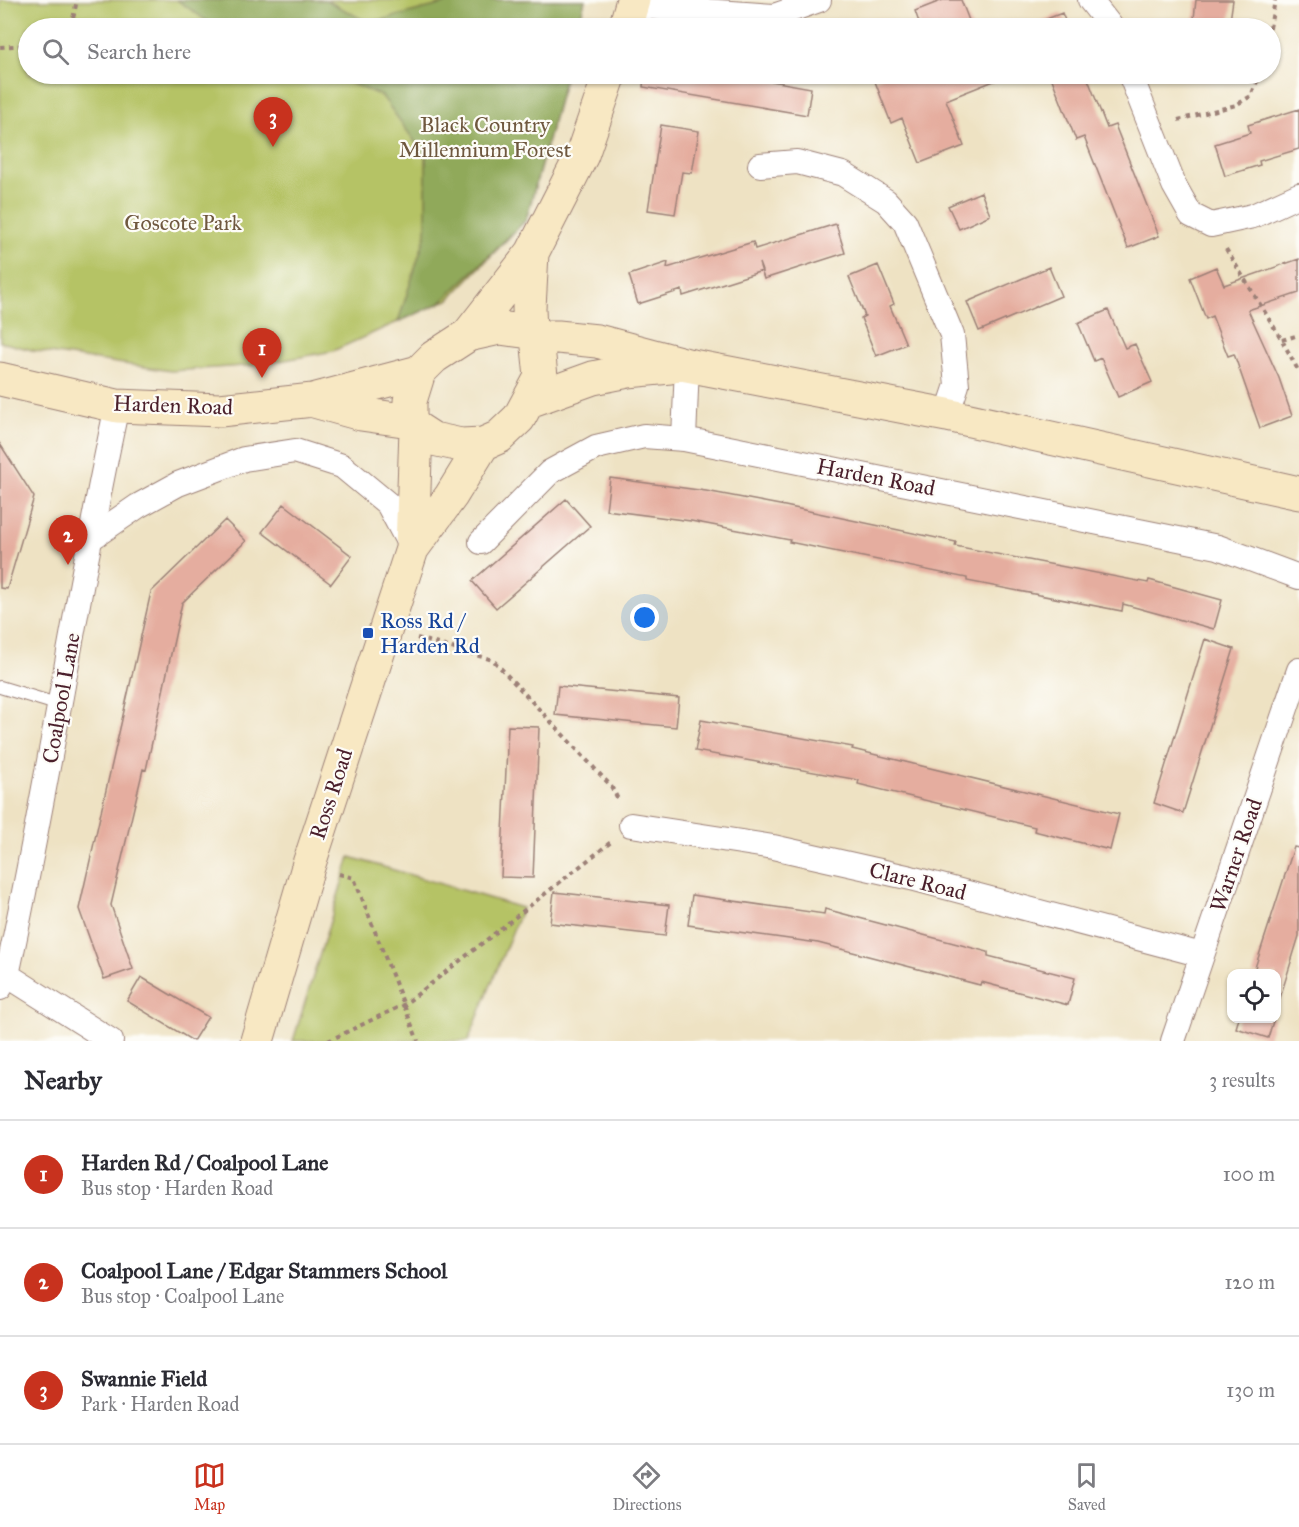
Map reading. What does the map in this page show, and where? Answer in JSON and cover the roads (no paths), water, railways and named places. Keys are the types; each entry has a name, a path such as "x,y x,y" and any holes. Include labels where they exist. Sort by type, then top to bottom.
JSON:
{"street":[{"path":"630,12 704,5 774,16 819,0"},
{"path":"1090,0 1104,18"},
{"path":"532,253 529,308 541,377 529,401 519,418 507,430 499,437 483,444 461,445 433,439 413,424 410,400 419,372 434,357 468,335 532,253 582,156 607,84"},
{"path":"1134,84 1174,185 1191,214 1212,225 1253,216 1299,195"},
{"path":"760,165 797,162 843,174 886,201 905,222 952,335 957,385 947,415"},
{"path":"468,335 500,328 597,341 687,365 947,415 1299,493"},
{"path":"529,401 593,378 628,371 687,365"},
{"path":"684,439 687,365"},
{"name":"Harden Road","path":"0,379 117,406 220,410 313,400 419,372"},
{"name":"Harden Road","path":"313,400 361,414 413,424"},
{"name":"Coalpool Lane","path":"4,982 28,879 90,539 117,406"},
{"name":"Ross Road","path":"412,549 413,424"},
{"name":"Harden Road","path":"480,542 550,472 596,447 644,436 684,439 1218,547 1299,577"},
{"name":"Ross Road","path":"256,1041 308,867 412,549 451,496 483,444"},
{"path":"90,539 138,506 178,484 244,459 295,451 342,466 388,504 412,549"},
{"name":"Warner Road","path":"1173,1041 1299,670"},
{"name":"Clare Road","path":"631,825 785,849 911,878 1202,955"},
{"path":"4,982 111,1041"}],"lane":[{"path":"0,687 60,705"}],"place":[{"name":"Swannie Field","path":"273,147"},
{"name":"Harden Rd / Coalpool Lane","path":"262,378"},
{"name":"Coalpool Lane / Edgar Stammers School","path":"68,565"},
{"name":"Ross Rd / Harden Rd","path":"368,633"}],"park label":[{"name":"Black Country Millennium Forest","path":"485,136"},
{"name":"Goscote Park","path":"183,222"}]}
